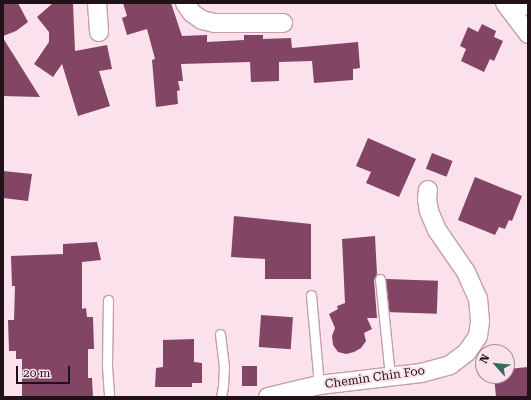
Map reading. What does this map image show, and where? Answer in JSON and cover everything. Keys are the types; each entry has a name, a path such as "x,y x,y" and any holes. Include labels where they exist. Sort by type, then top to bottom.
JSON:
{"street":[{"path":"97,3 99,32"},
{"path":"185,3 192,13 202,20 215,23 284,23"},
{"path":"505,3 528,34"},
{"path":"525,3 528,6"},
{"name":"Chemin Chin Foo","path":"268,397 319,385 421,373 450,365 467,352 478,336 480,321 478,299 466,272 437,230 429,211 427,198 428,190"}],"lane":[{"path":"380,279 390,376"},
{"path":"311,295 319,385"},
{"path":"108,300 107,366 109,397"},
{"path":"220,334 224,367 224,386 221,397"}],"building":[{"path":"3,3 18,3 28,22 16,31 3,36"},
{"path":"53,3 73,3 75,51 107,45 112,69 99,71 110,106 78,116 62,64 53,77 34,64 49,42 49,32 37,17"},
{"path":"123,3 171,3 182,36 207,35 207,42 244,40 244,35 263,35 263,39 291,38 292,48 358,42 360,68 353,69 353,80 314,83 312,61 279,62 279,81 251,82 250,62 181,64 183,81 178,81 180,90 177,91 178,104 156,107 152,60 155,59 147,29 127,35 122,18 127,16"},
{"path":"482,24 496,31 494,37 503,41 494,61 490,59 484,72 461,61 466,49 460,46 468,27 478,32"},
{"path":"3,38 40,97 3,96"},
{"path":"368,138 416,159 399,197 366,183 371,172 356,166"},
{"path":"432,153 453,161 446,177 426,169"},
{"path":"3,171 32,174 28,201 3,198"},
{"path":"475,177 522,196 512,221 509,220 505,229 499,227 495,235 458,220"},
{"path":"234,216 311,224 311,279 265,279 265,259 231,257"},
{"path":"375,236 377,274 374,280 377,318 367,318 372,329 364,333 366,341 361,348 346,354 338,352 333,345 332,336 335,328 329,314 338,309 337,306 345,303 342,239"},
{"path":"97,242 101,260 82,262 82,309 86,308 87,317 93,317 94,349 88,349 88,378 92,378 93,397 22,397 22,359 16,359 16,351 9,351 8,320 14,320 15,286 12,286 11,256 63,254 63,244"},
{"path":"386,279 438,281 437,314 385,312"},
{"path":"261,315 293,317 291,349 259,347"},
{"path":"194,339 194,362 202,363 202,383 192,383 192,387 155,387 156,368 163,367 163,340"},
{"path":"242,366 257,366 257,386 242,386"},
{"path":"528,367 528,397 496,397 495,384 515,384 515,368"}]}
